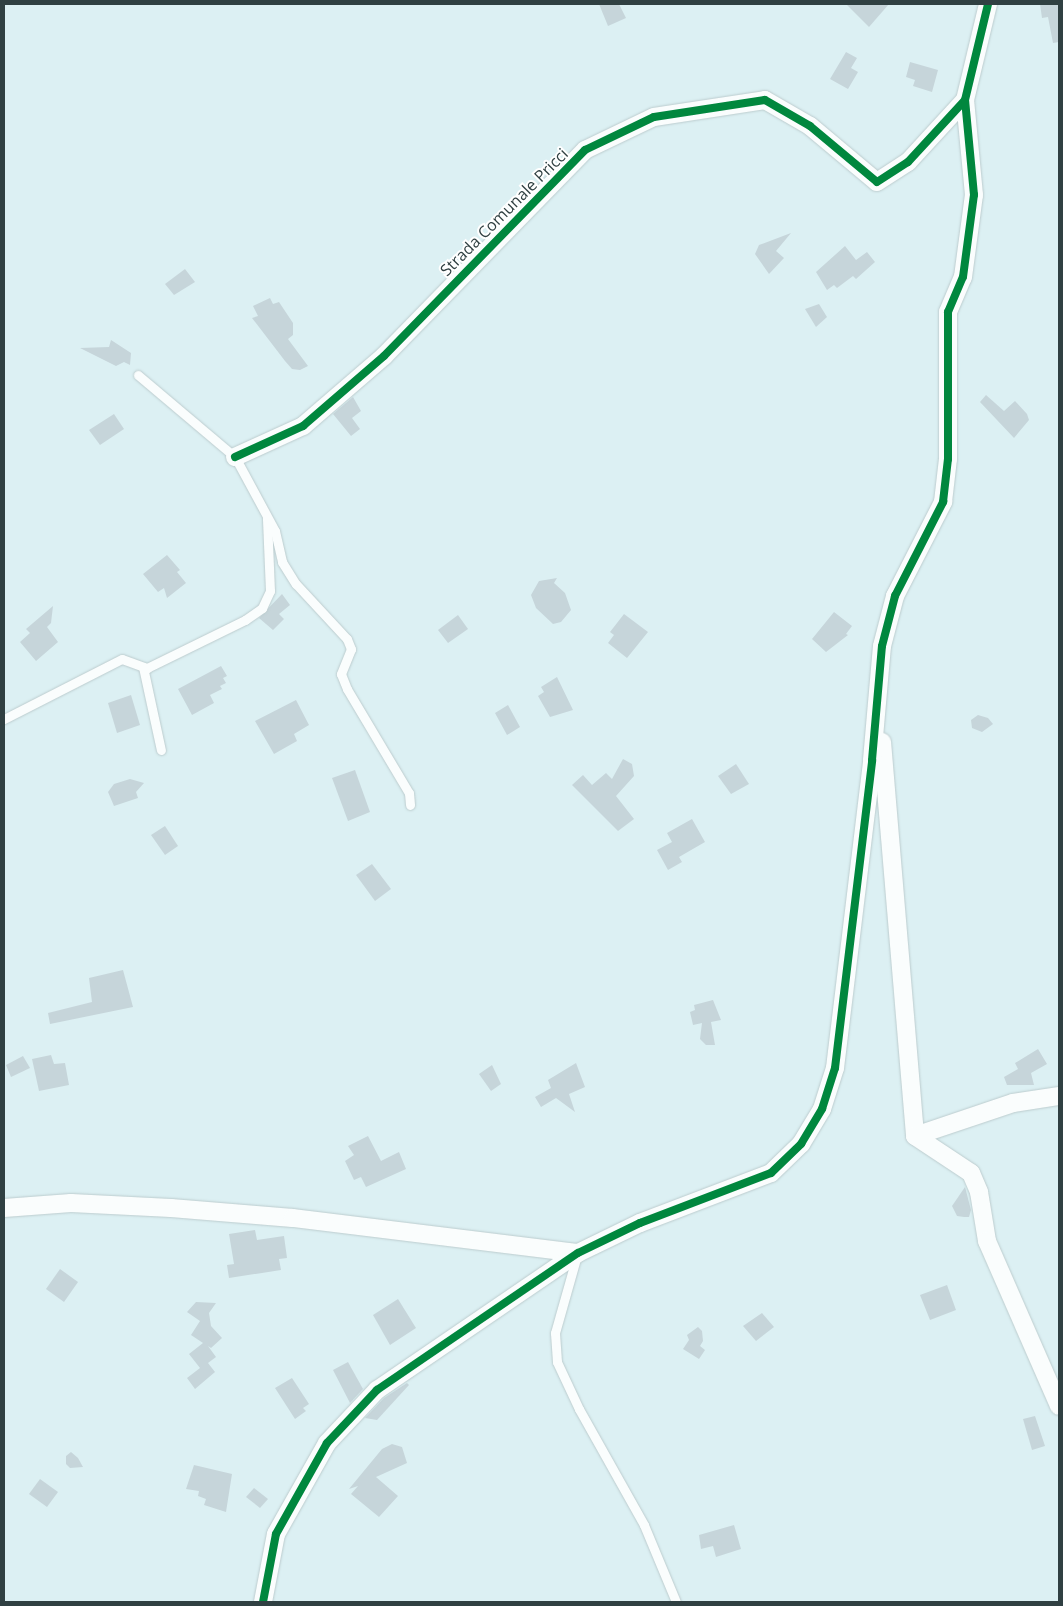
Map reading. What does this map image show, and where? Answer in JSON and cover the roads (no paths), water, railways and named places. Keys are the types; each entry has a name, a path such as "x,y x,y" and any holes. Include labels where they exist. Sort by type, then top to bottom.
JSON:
{"street":[{"path":"263,1602 276,1534 327,1443 377,1390 578,1253 640,1223 771,1173 801,1144 822,1109 835,1068 882,646 895,596 943,502 948,459 948,312 963,277 974,195 965,100 988,4"},
{"name":"Strada Comunale Pricci","path":"234,457 303,426 384,356 585,150 654,117 765,100 810,126 877,182 908,162 965,100"},
{"path":"878,694 915,1136"},
{"path":"915,1136 1013,1103 1059,1096"},
{"path":"915,1136 971,1173 979,1192 987,1241 1059,1406"},
{"path":"4,1208 71,1202 171,1208 293,1218 578,1253"}],"lane":[{"path":"138,375 234,457 268,515 282,562 296,584 347,639 351,649 341,674 346,689 409,793 410,804"},
{"path":"4,719 122,659 147,668 245,620 262,608 270,591 268,515"},
{"path":"143,666 161,750"},
{"path":"578,1253 555,1333 557,1362 579,1409 644,1525 676,1602"}]}
